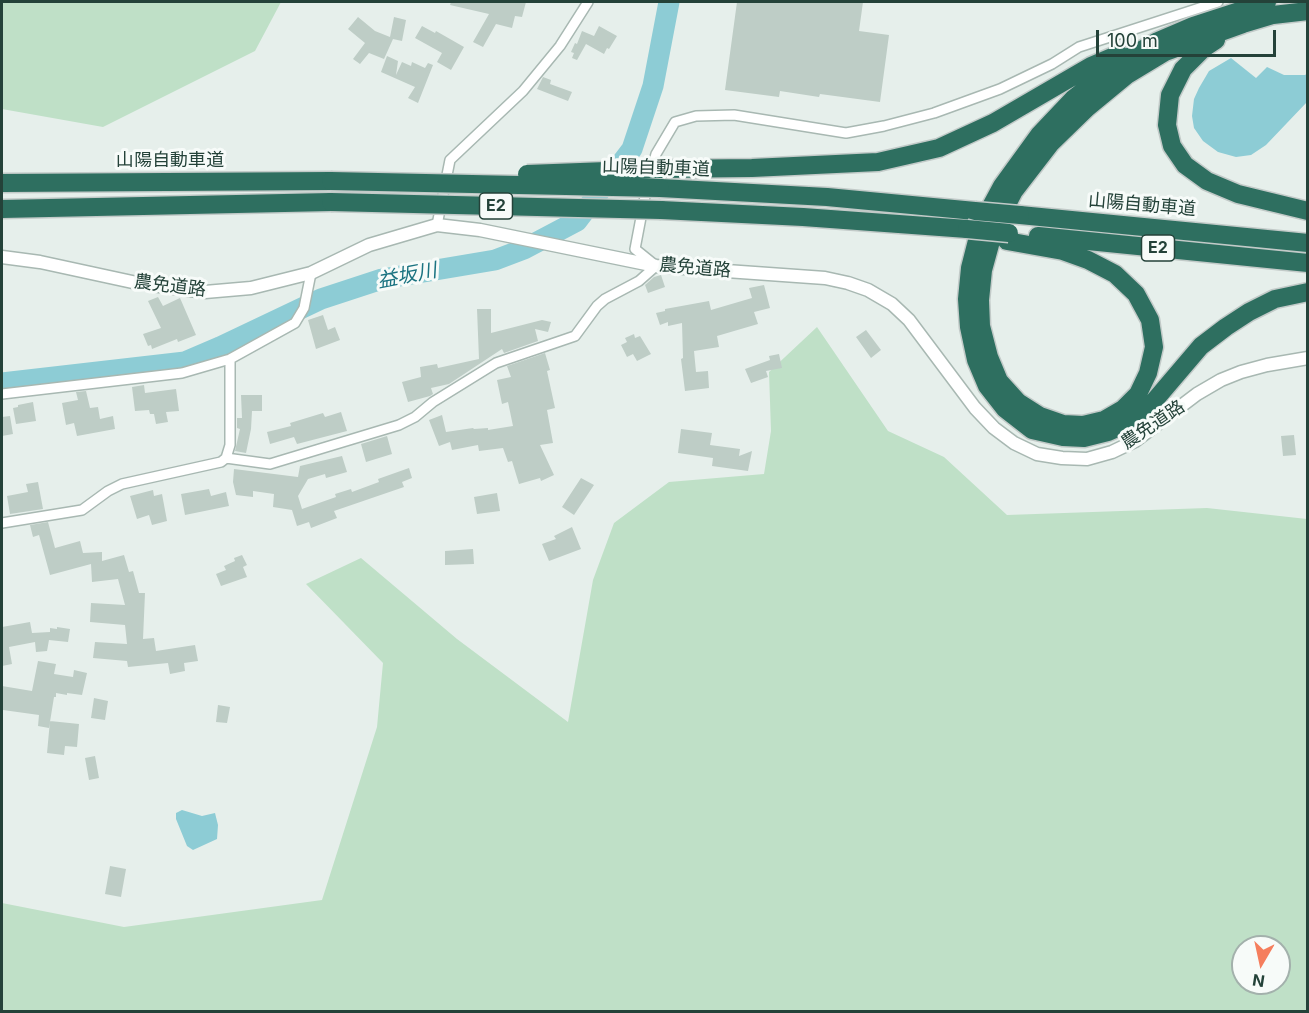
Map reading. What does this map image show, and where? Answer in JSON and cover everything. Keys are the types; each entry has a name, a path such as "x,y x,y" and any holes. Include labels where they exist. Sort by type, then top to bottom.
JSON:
{"highway":[{"path":"1267,2 1193,26 1158,41 1120,62 1074,98 1039,135 1002,186 981,225 970,268 967,299 969,327 976,360 987,386 1005,409 1032,429 1062,437 1084,438 1108,432 1128,423 1149,407 1201,346 1249,312 1275,299 1308,292"},
{"path":"1008,237 1088,260 1115,274 1136,294 1150,320 1154,347 1148,373 1138,394 1123,409 1104,420 1083,424 1063,424 1040,416 1018,402 999,381 989,357 981,326 980,300 983,270 994,230 1014,191 1051,143 1087,108 1127,75 1165,52 1244,24 1273,15 1308,11"},
{"path":"1244,24 1204,48 1182,69 1170,95 1167,124 1172,146 1185,165 1207,182 1238,194 1308,211"},
{"path":"331,180 867,163 939,148 993,123 1091,66 1138,46 1158,41"},
{"name":"山陽自動車道","path":"2,183 331,180 660,188 827,198 1308,243"},
{"name":"E2","path":"2,209 331,202 661,210 803,217 967,229 1008,237 1308,263"}],"street":[{"path":"438,225 450,160 523,91 560,46 588,2"},
{"path":"2,523 82,510 122,484 216,464 226,458 270,464 407,422 433,402 495,363 575,336 604,299 639,281 656,266 635,249 636,240 645,191 656,154 675,122 696,116 734,115 846,133 884,126 934,113 1000,89 1052,64 1080,47 1218,2"},
{"name":"農免道路","path":"2,257 40,262 138,283 205,292 251,288 311,273 369,245 438,225 480,230 656,266 825,278 868,290 892,304 909,320 975,408 994,428 1014,443 1037,454 1062,458 1087,459 1112,452 1135,441 1197,394 1221,380 1267,365 1308,358"},
{"path":"2,394 182,373 230,359 295,322 304,308 311,273"},
{"path":"226,458 230,445 230,359"}],"green space":[{"path":"2,2 281,2 255,51 103,127 2,109"},
{"path":"817,327 888,431 944,457 1007,515 1207,508 1307,519 1307,1011 2,1011 2,903 124,927 322,900 377,727 383,663 306,584 361,558 457,639 568,722 593,580 614,523 669,482 764,474 771,431 769,372"}],"water":[{"path":"1231,58 1256,78 1267,67 1284,75 1308,73 1307,102 1266,145 1251,155 1236,157 1218,152 1203,141 1194,128 1192,116 1194,99 1209,71"},
{"path":"182,810 202,816 215,813 218,825 217,839 193,850 187,846 176,819 176,813"}],"building":[{"path":"451,2 526,2 522,17 515,16 512,28 496,24 483,47 473,42 489,14 450,5"},
{"path":"737,2 863,2 859,31 889,35 880,102 820,94 819,97 780,91 779,97 725,90"},
{"path":"358,17 375,31 390,37 394,17 406,20 402,41 393,39 384,59 369,53 360,64 353,59 365,43 348,29"},
{"path":"422,26 464,47 451,70 437,62 442,53 415,38"},
{"path":"599,26 617,36 609,49 607,48 604,54 586,44 577,60 572,58 574,53 571,52 582,31 594,36"},
{"path":"387,56 398,61 396,75 402,62 411,66 412,62 425,68 428,63 433,65 418,103 408,98 415,87 381,72"},
{"path":"543,77 551,80 550,84 572,92 568,101 537,89"},
{"path":"661,275 665,287 648,293 645,285 654,277"},
{"path":"764,285 770,308 754,312 758,324 717,336 719,347 694,351 696,372 708,371 709,388 685,391 681,359 683,358 682,323 668,326 668,322 660,325 656,313 665,311 665,309 709,301 711,310 752,298 749,288"},
{"path":"158,297 163,306 180,298 196,335 178,342 177,339 152,349 151,345 148,346 143,334 161,328 148,301"},
{"path":"477,309 491,309 491,333 542,320 551,322 548,332 535,329 538,341 504,353 502,349 449,384 431,388 433,394 430,396 408,402 402,382 421,377 420,367 437,364 438,368 479,359"},
{"path":"323,315 328,330 335,327 340,340 316,349 308,320"},
{"path":"866,330 881,350 871,358 856,337"},
{"path":"634,334 635,338 640,336 651,354 637,361 633,354 627,357 621,345 627,342 625,338"},
{"path":"545,353 550,370 547,371 555,408 547,410 553,443 540,445 554,475 541,481 540,478 519,484 512,461 508,462 503,448 479,451 478,445 452,450 450,442 439,446 429,420 442,415 446,432 513,426 508,402 502,404 497,380 511,377 507,366"},
{"path":"779,354 782,368 766,371 768,377 751,383 745,369 770,360 769,356"},
{"path":"144,385 145,393 176,389 179,411 166,412 168,422 156,424 154,414 150,414 149,410 135,411 132,387"},
{"path":"86,391 90,408 98,407 100,419 113,416 115,429 77,436 74,423 66,425 62,403 78,400 76,392"},
{"path":"241,395 262,395 262,411 252,411 246,453 235,451 240,429 237,428 237,418 242,418"},
{"path":"33,402 36,421 16,424 13,408"},
{"path":"341,412 347,431 297,444 294,437 270,444 267,432 291,426 290,423 323,413 325,417"},
{"path":"10,416 13,434 2,436 2,417"},
{"path":"681,429 712,433 710,445 740,449 739,456 752,451 748,471 712,466 713,458 678,453"},
{"path":"1294,435 1296,455 1283,456 1281,436"},
{"path":"387,436 392,454 366,462 361,444"},
{"path":"342,456 347,472 326,478 325,474 308,479 298,496 302,509 336,497 335,494 351,489 352,492 379,482 378,479 409,468 412,478 402,482 404,487 334,511 337,518 311,528 309,522 297,526 292,510 273,507 274,494 253,491 253,497 236,495 233,482 234,469 298,477 300,466"},
{"path":"581,478 594,485 574,515 562,507"},
{"path":"38,482 43,509 10,514 7,496 28,492 26,484"},
{"path":"209,489 211,496 226,492 229,506 185,515 181,494"},
{"path":"153,490 154,496 162,494 167,521 152,525 149,515 137,519 130,496"},
{"path":"497,493 500,511 477,514 474,497"},
{"path":"48,522 55,548 80,541 83,553 102,552 102,561 124,555 129,572 133,571 139,593 145,593 143,639 154,638 156,651 195,645 198,661 184,663 185,671 170,674 168,663 128,667 127,661 93,658 95,642 127,644 125,625 90,622 91,603 125,605 118,579 92,582 91,564 50,575 39,535 33,537 30,525"},
{"path":"572,527 581,549 549,561 542,544 556,539 554,536"},
{"path":"473,549 474,564 445,565 445,551"},
{"path":"242,555 247,565 243,567 247,577 221,586 216,574 226,570 224,566"},
{"path":"30,622 32,633 50,632 50,628 57,629 57,627 70,629 68,642 49,640 47,651 36,652 35,642 9,647 12,664 2,666 2,627"},
{"path":"38,661 56,664 54,674 73,677 74,670 87,673 82,695 56,693 49,728 38,726 39,715 3,710 2,704 2,686 32,691"},
{"path":"94,698 108,701 105,720 91,718"},
{"path":"218,705 230,707 227,723 216,722"},
{"path":"50,721 79,724 77,747 65,746 64,755 47,753"},
{"path":"95,756 99,778 89,780 85,758"},
{"path":"110,866 126,869 121,897 105,894"}],"waterway":[{"name":"益坂川","path":"2,383 185,362 321,299 382,279 495,260 524,249 577,221 632,149 653,86 669,2"}]}
